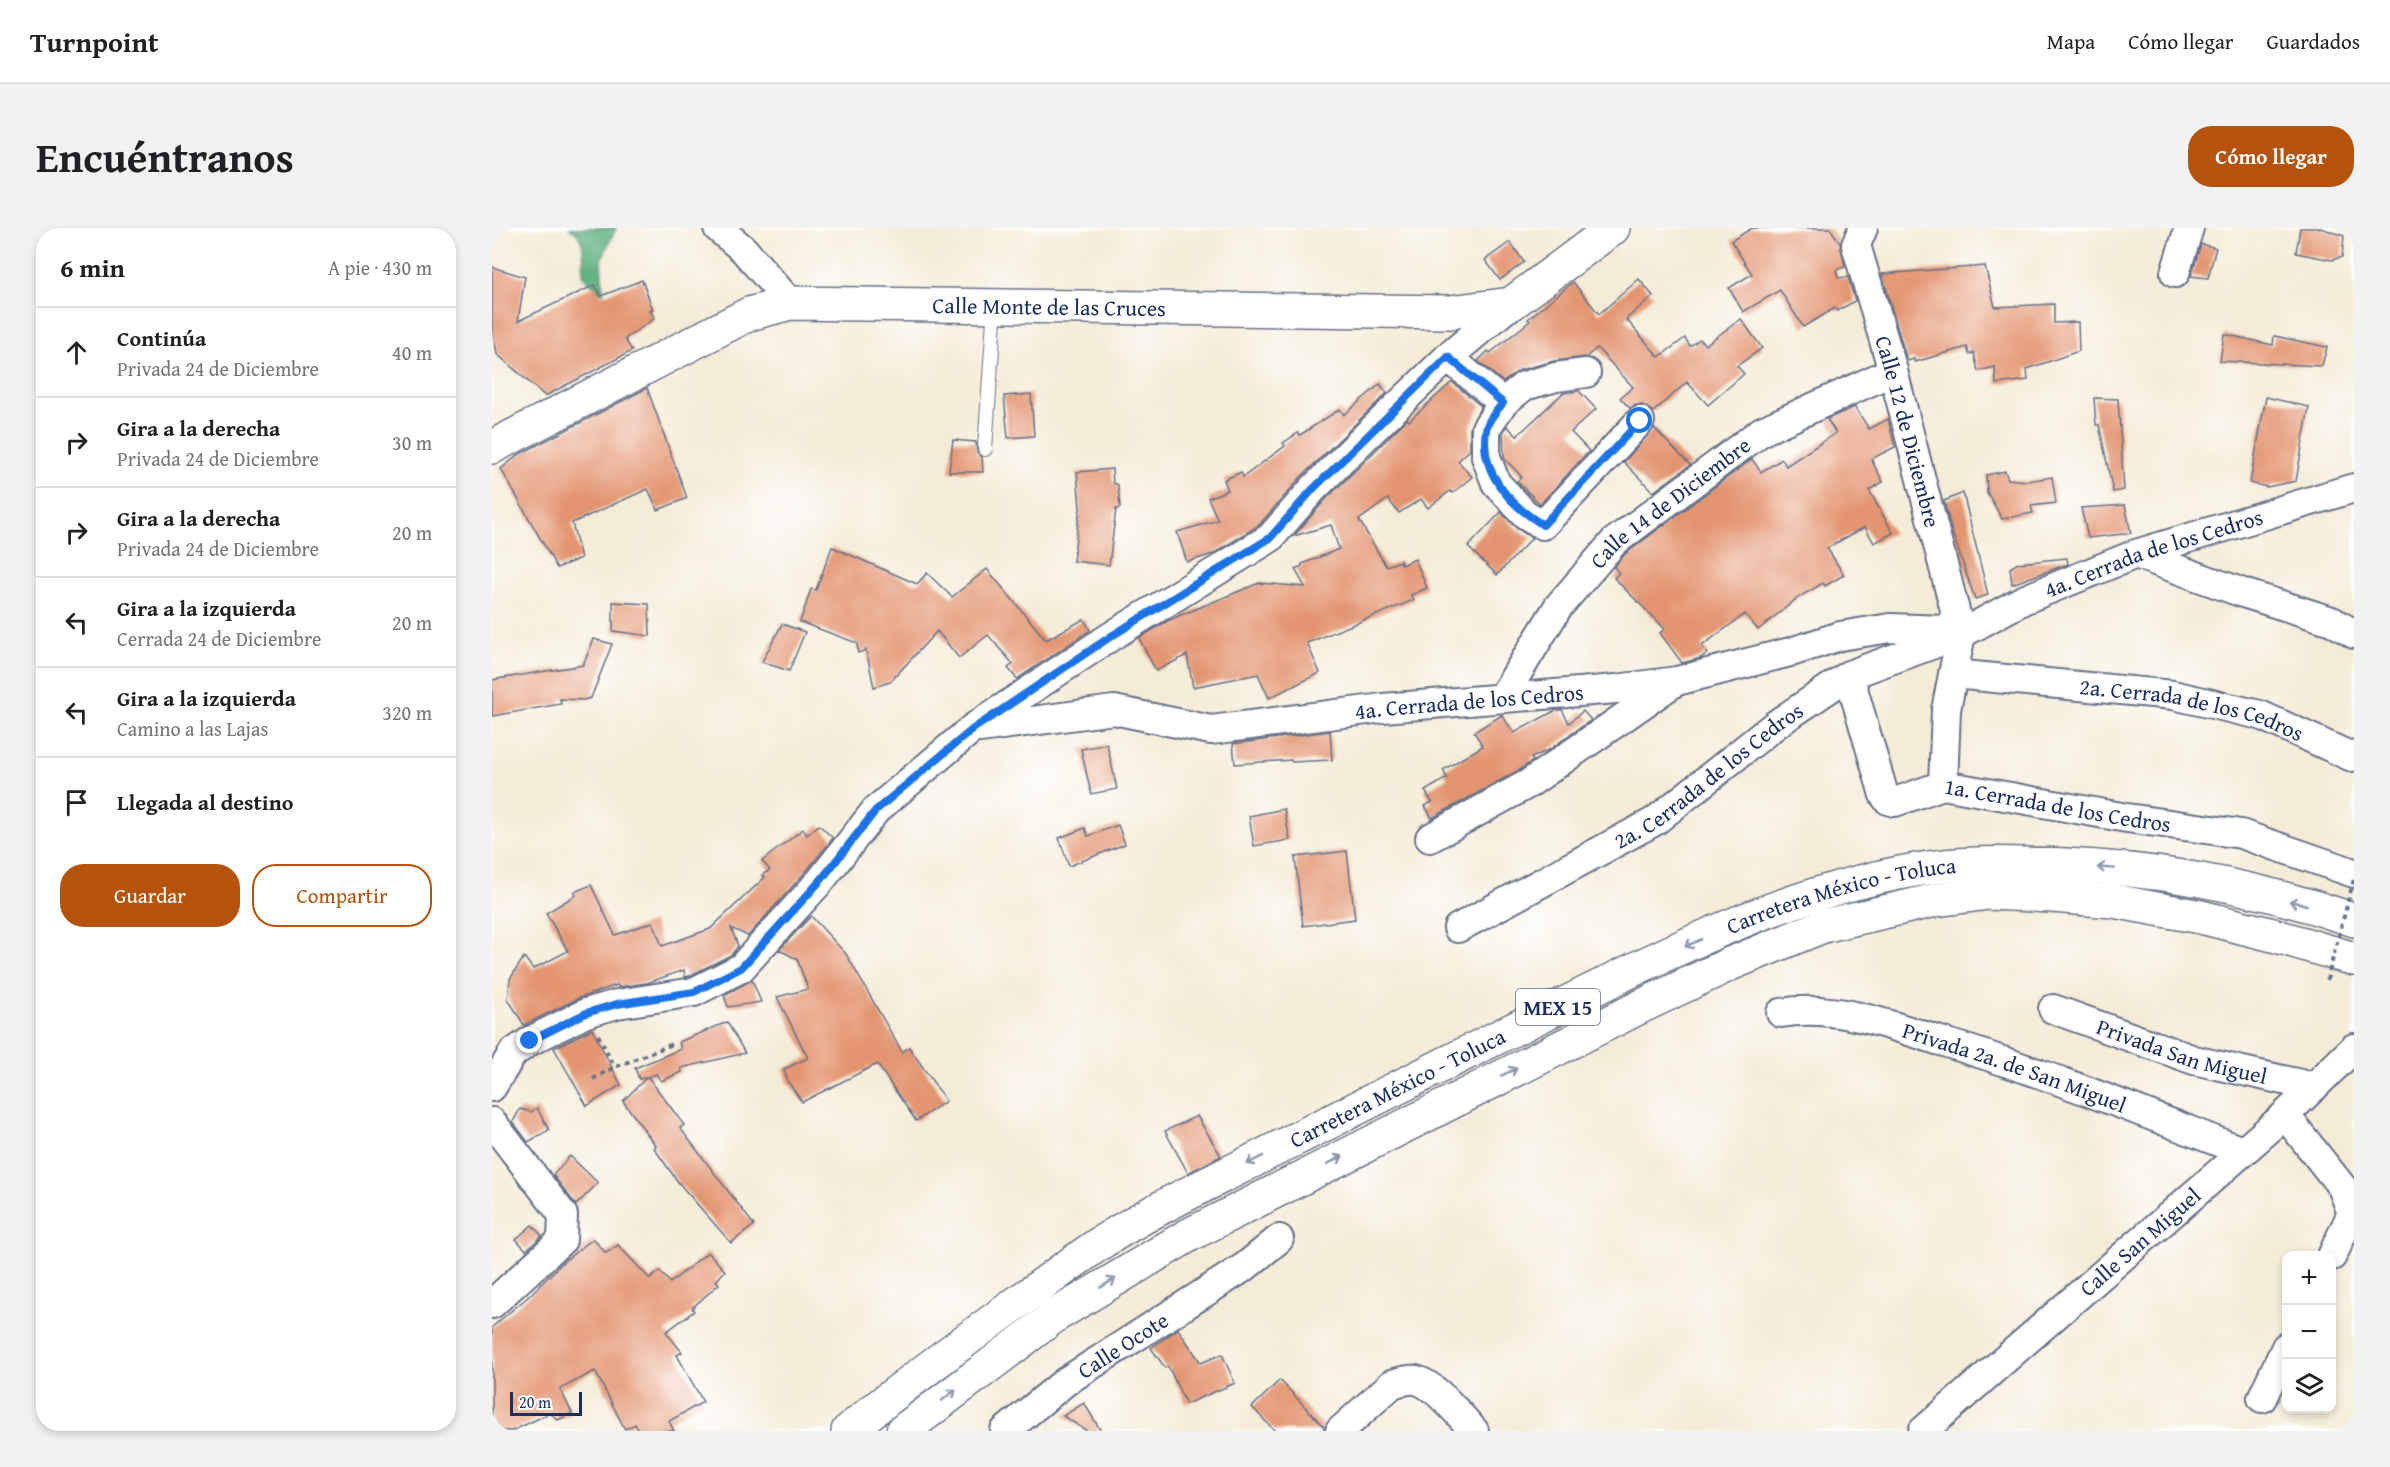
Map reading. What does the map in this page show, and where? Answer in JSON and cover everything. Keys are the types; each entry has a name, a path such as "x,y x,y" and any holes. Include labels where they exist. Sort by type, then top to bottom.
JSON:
{"main road":[{"name":"Calle Monte de las Cruces","path":"492,447 749,314 790,303 1450,312 1511,304 1613,228"},
{"name":"Carretera México - Toluca","path":"848,1431 929,1366 1104,1241 1216,1180 1628,973 1759,913 1798,898 1849,884 1939,866 1977,863 2051,864 2126,869 2207,882 2323,909 2354,920"},
{"name":"Carretera México - Toluca","path":"903,1431 1056,1315 1189,1235 1642,1006 1730,964 1823,926 1936,900 1989,893 2052,896 2113,901 2201,917 2354,959"}],"street":[{"path":"718,228 744,250 790,303"},
{"name":"Calle 12 de Diciembre","path":"1863,228 1856,245 1893,371 1961,634"},
{"path":"2175,273 2189,228"},
{"path":"492,1087 513,1053 530,1041 586,1013 617,1004 694,992 741,968 821,880 876,810 973,729 1110,637 1270,538 1328,474 1448,357 1511,304"},
{"path":"1448,357 1503,403"},
{"name":"Calle 14 de Diciembre","path":"1502,698 1558,607 1614,542 1762,431 1893,371"},
{"path":"1586,373 1556,377 1524,386 1503,403 1486,428 1486,457 1496,483 1525,514 1543,525 1640,421"},
{"name":"4a. Cerrada de los Cedros","path":"973,729 1114,710 1211,730 1383,708 1616,689 1677,681 1794,651 1840,636 1890,628 1946,630 1961,634 2024,600 2136,554 2354,488"},
{"path":"2136,554 2332,621 2354,634"},
{"path":"1944,785 1946,710 1961,634"},
{"name":"2a. Cerrada de los Cedros","path":"1458,928 1655,821 1775,725 1849,675 1961,634"},
{"name":"2a. Cerrada de los Cedros","path":"1953,674 2173,695 2260,715 2352,757"},
{"name":"1a. Cerrada de los Cedros","path":"1849,675 1884,795 1888,800 1894,802 1944,785 2127,818 2241,834 2354,873"},
{"path":"1430,838 1528,784 1677,681"},
{"name":"Privada 2a. de San Miguel","path":"1781,1012 1801,1009 1888,1024 1999,1059 2242,1151"},
{"name":"Privada San Miguel","path":"2053,1009 2194,1060 2314,1087"},
{"name":"Calle San Miguel","path":"1923,1431 2285,1115 2354,1048"},
{"path":"2285,1115 2342,1187 2352,1213 2333,1251"},
{"path":"492,1122 562,1215 562,1240 492,1304"},
{"name":"Calle Ocote","path":"1005,1431 1065,1382 1246,1266 1280,1239"},
{"path":"2262,1398 2282,1356"},
{"path":"1340,1431 1380,1393 1392,1384 1403,1380 1416,1380 1431,1387 1474,1431"}],"lane":[{"path":"985,449 995,305"}],"path":[{"path":"2327,980 2354,879"},
{"path":"586,1013 615,1067"},
{"path":"592,1079 615,1067 673,1044"}],"green space":[{"path":"569,228 616,228 601,260 603,294 583,276 582,242"}],"building":[{"path":"1752,228 1830,228 1840,243 1845,267 1836,270 1838,278 1848,277 1855,301 1837,311 1835,308 1803,327 1780,290 1743,312 1729,288 1752,274 1731,241"},
{"path":"2300,228 2321,228 2344,236 2342,257 2332,260 2296,253"},
{"path":"1510,242 1524,262 1500,280 1485,260"},
{"path":"2201,244 2216,248 2208,278 2191,276"},
{"path":"1985,266 1995,307 2054,304 2054,323 2078,322 2079,351 2027,369 2028,380 1996,384 1995,367 1978,371 1974,353 1969,354 1967,347 1915,362 1914,359 1907,361 1882,274"},
{"path":"492,267 525,277 518,321 595,285 601,296 642,280 653,310 650,311 655,318 625,339 632,351 545,396 497,354 492,326"},
{"path":"1639,279 1653,296 1626,319 1659,357 1685,338 1690,346 1700,339 1705,345 1741,319 1762,348 1737,366 1744,374 1708,405 1687,382 1653,412 1643,405 1630,408 1620,398 1633,387 1597,348 1586,357 1554,361 1520,370 1503,382 1478,361 1488,351 1490,353 1530,321 1528,319 1573,282 1599,314"},
{"path":"2224,334 2273,345 2274,336 2327,347 2322,366 2220,361"},
{"path":"1452,382 1481,406 1470,427 1470,450 1458,461 1472,477 1453,493 1450,491 1428,508 1421,499 1399,513 1388,499 1359,520 1386,566 1400,561 1402,565 1415,559 1427,588 1411,595 1414,600 1307,643 1320,673 1269,698 1258,674 1193,687 1187,655 1156,671 1139,638 1169,620 1259,583 1305,587 1295,569 1339,549 1331,525 1294,536 1325,500 1407,419 1409,421"},
{"path":"1380,384 1387,393 1301,477 1259,525 1213,554 1187,562 1177,532 1218,520 1208,498 1228,490 1224,480 1241,472 1243,477 1285,446 1283,443 1298,433 1300,435 1340,409 1344,415"},
{"path":"647,388 687,498 658,510 648,489 572,523 581,558 557,568 501,469 518,455"},
{"path":"1579,391 1596,409 1571,432 1589,451 1540,504 1517,481 1522,477 1504,458 1503,433 1507,426 1517,436 1563,393"},
{"path":"1031,394 1034,436 1008,438 1004,396"},
{"path":"2266,397 2309,407 2296,481 2267,487 2250,483"},
{"path":"2094,398 2118,399 2124,490 2113,492 2099,425 2096,425"},
{"path":"1855,407 1869,429 1888,419 1895,447 1871,459 1883,482 1869,490 1893,533 1874,543 1865,527 1827,548 1844,575 1825,586 1823,583 1799,597 1758,630 1745,614 1702,646 1707,653 1701,658 1682,663 1660,633 1665,629 1614,578 1619,573 1614,567 1625,554 1752,459 1761,472 1782,459 1786,466 1836,433 1827,419"},
{"path":"1654,428 1690,465 1653,492 1624,462"},
{"path":"953,440 976,442 977,452 982,457 983,472 949,472"},
{"path":"1112,469 1113,483 1118,485 1120,508 1116,509 1109,565 1073,561 1080,508 1077,472"},
{"path":"2005,471 2008,479 2027,481 2052,477 2056,503 2031,506 2033,513 2002,519 1987,492 1986,475"},
{"path":"1963,493 1988,595 1975,599 1944,501"},
{"path":"2125,505 2131,533 2088,538 2081,508"},
{"path":"1501,512 1516,528 1532,538 1497,575 1468,547"},
{"path":"832,547 917,584 927,573 952,597 987,569 1046,640 1084,619 1090,630 1017,679 1008,668 1013,664 988,635 959,658 937,631 890,682 874,687 866,650 858,653 857,643 800,622 811,589 816,590"},
{"path":"2067,558 2068,564 2012,584 2010,568 2018,563"},
{"path":"613,602 649,604 650,636 613,631"},
{"path":"782,624 805,632 789,671 762,662"},
{"path":"594,639 612,644 591,698 560,699 561,704 492,716 492,680 583,665"},
{"path":"1556,710 1562,710 1569,723 1583,711 1591,720 1550,749 1531,758 1533,761 1519,770 1432,818 1425,806 1432,802 1425,791 1447,778 1443,770 1483,746 1474,732 1502,715 1514,733"},
{"path":"1330,731 1332,760 1235,764 1233,744"},
{"path":"1107,744 1117,789 1091,794 1081,749"},
{"path":"1284,809 1290,840 1254,846 1249,816"},
{"path":"819,825 833,838 748,936 731,928 738,946 731,955 689,976 685,977 684,970 647,983 618,987 617,985 579,998 524,1025 508,999 510,979 524,957 533,969 568,951 546,913 576,895 574,892 591,885 615,935 653,922 662,946 710,929 765,877 762,875 770,870 762,861 803,829 807,835"},
{"path":"1118,825 1125,844 1069,866 1059,838 1085,828 1088,836"},
{"path":"1347,851 1355,919 1303,926 1295,857"},
{"path":"811,916 846,954 902,1052 909,1047 946,1101 916,1121 877,1064 802,1102 788,1082 784,1069 808,1058 777,997 808,989 797,959 779,950"},
{"path":"752,980 761,1002 728,1007 724,995"},
{"path":"727,1022 745,1053 681,1068 682,1072 661,1081 656,1074 648,1077 684,1125 680,1128 754,1225 731,1243 678,1182 654,1148 656,1146 623,1101 647,1077 639,1079 635,1068 681,1049 679,1042"},
{"path":"592,1029 621,1085 587,1106 554,1048"},
{"path":"537,1108 549,1130 528,1142 513,1122 520,1109 531,1112"},
{"path":"1197,1116 1221,1156 1188,1173 1165,1131"},
{"path":"570,1156 598,1183 576,1205 553,1175"},
{"path":"532,1225 542,1236 526,1250 516,1239"},
{"path":"593,1239 606,1253 618,1245 650,1279 660,1271 670,1283 708,1252 725,1271 716,1281 719,1284 692,1308 694,1311 666,1332 682,1352 677,1355 703,1402 669,1421 674,1431 639,1431 635,1424 625,1429 595,1371 560,1389 572,1413 558,1420 550,1413 512,1431 492,1431 492,1327 529,1296 563,1262"},
{"path":"1178,1329 1201,1363 1222,1354 1235,1383 1186,1404 1168,1366 1165,1368 1151,1348"},
{"path":"1280,1380 1324,1427 1324,1431 1275,1431 1252,1407"},
{"path":"1084,1403 1101,1431 1087,1431 1063,1416"}],"route":[{"path":"530,1041 586,1013 617,1004 694,992 741,968 821,880 876,810 973,729 1110,637 1270,538 1313,489 1448,357 1503,403 1486,428 1486,457 1496,483 1525,514 1543,525 1554,516 1640,421"}]}
